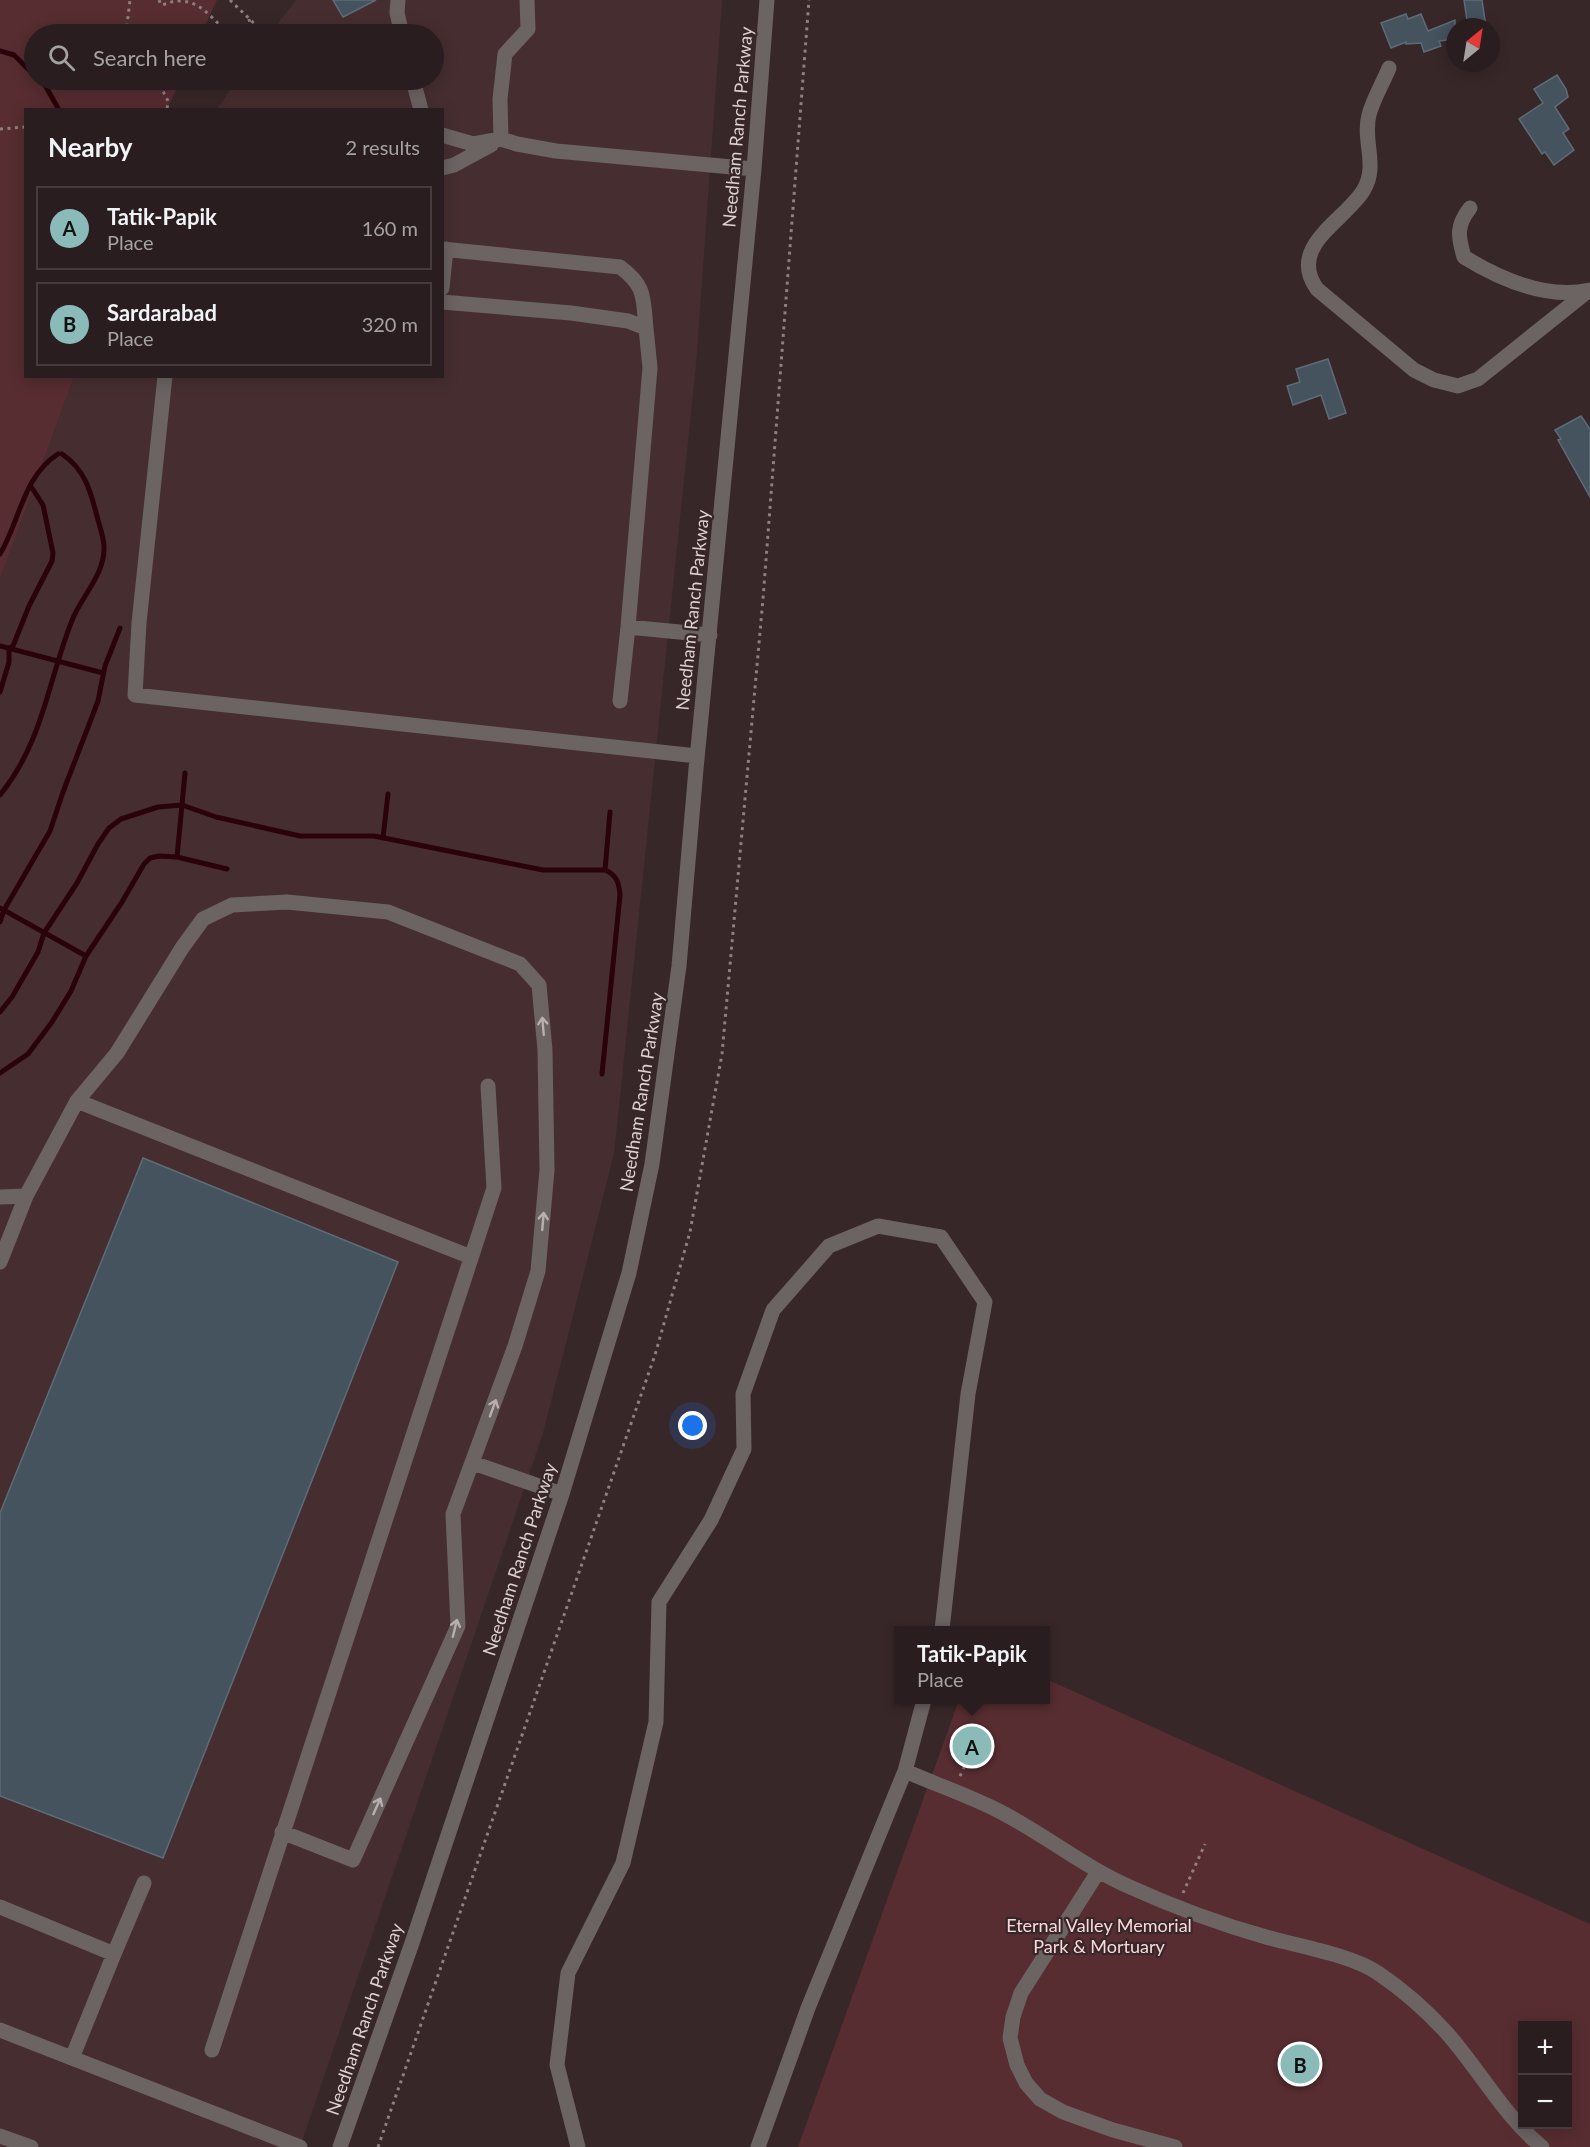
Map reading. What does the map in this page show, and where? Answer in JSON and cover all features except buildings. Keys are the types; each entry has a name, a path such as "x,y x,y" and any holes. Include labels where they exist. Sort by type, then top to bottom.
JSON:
{"street":[{"path":"398,0 397,13 400,24"},
{"path":"501,139 500,99 505,54 528,29 527,0"},
{"name":"Needham Ranch Parkway","path":"340,2147 412,1943 562,1494 629,1273 652,1164 679,966 754,169 767,0"},
{"path":"1389,68 1369,116 1368,141 1371,172 1364,190 1353,205 1311,248 1307,267 1317,289 1414,370 1434,380 1458,386 1478,379 1589,291"},
{"path":"416,90 420,108"},
{"path":"444,136 473,144 501,139 556,151 754,169"},
{"path":"444,167 453,165 501,139"},
{"path":"1470,208 1462,219 1459,237 1464,256 1518,284 1562,293 1589,291"},
{"path":"444,249 620,267 635,278 642,295 650,368 620,700"},
{"path":"444,302 571,313 628,321 646,328"},
{"path":"165,378 139,623 135,694 697,756"},
{"path":"628,627 710,635"},
{"path":"0,1262 26,1196 77,1101 117,1053 182,948 203,919 232,905 287,902 388,912 520,964 539,985 545,1050 547,1170 538,1271 515,1346 453,1514 458,1626 353,1860 282,1832"},
{"path":"212,2050 494,1188 489,1086"},
{"path":"77,1101 471,1257"},
{"path":"0,1197 26,1196"},
{"path":"578,2147 557,2065 568,1973 623,1863 656,1722 659,1602 711,1520 744,1449 743,1394 774,1310 829,1246 878,1226 941,1237 985,1302 968,1394 942,1626"},
{"path":"473,1463 562,1494"},
{"path":"758,2147 808,2008 904,1771 923,1704"},
{"path":"904,1771 996,1810 1098,1872 1130,1887 1263,1936 1356,1961 1376,1971 1421,2007 1447,2033 1515,2120 1542,2147"},
{"path":"1098,1872 1021,1993 1013,2017 1010,2038 1017,2065 1026,2083 1040,2099 1063,2112 1129,2141 1175,2147"},
{"path":"72,2058 144,1882"},
{"path":"0,1907 114,1954"},
{"path":"0,2030 300,2147"},
{"path":"0,2136 31,2147"}],"path":[{"path":"127,24 130,0"},
{"path":"159,0 161,5 176,0 192,3 221,24"},
{"path":"230,0 254,24"},
{"path":"249,20 250,24"},
{"path":"162,90 168,101 167,108"},
{"path":"0,129 24,127"},
{"path":"953,1792 970,1752"},
{"path":"1177,1906 1205,1844"}],"shaded area":[{"path":"296,0 722,0 696,364 614,1154 543,1433 300,2147 0,2147 0,579 74,378 444,378 444,108 218,108 230,90 444,90 444,24 278,24"}],"green space":[{"path":"0,0 217,0 206,24 24,24 24,90 176,90 167,108 24,108 24,378 74,378 0,579"},
{"name":"Eternal Valley Memorial Park & Mortuary","path":"1050,1681 1590,1924 1590,2147 798,2147 958,1704 1050,1704"}],"waterway":[{"path":"0,51 14,55 24,65"},
{"path":"48,90 58,108"},
{"path":"0,554 37,474 58,454"},
{"path":"0,795 15,774 36,731 64,641 77,609 97,575 103,557 103,537 90,491 77,467 62,454"},
{"path":"0,692 9,662 9,648 13,646 29,606 52,561 53,553 43,505 32,488"},
{"path":"0,922 4,910 50,831 98,701 105,666 120,628"},
{"path":"0,646 103,673"},
{"path":"177,857 185,773"},
{"path":"383,838 388,794"},
{"path":"0,1012 12,997 38,952 44,933 109,828 121,819 158,807 182,805 216,817 300,836 374,836 543,870 605,870 609,872 617,880 620,895 602,1074"},
{"path":"605,870 610,812"},
{"path":"0,1073 28,1054 52,1022 71,991 86,956 150,858 177,857 227,869"},
{"path":"0,908 86,956"}],"place":[{"name":"Tatik-Papik","path":"972,1746"},
{"name":"Sardarabad","path":"1300,2064"}]}
